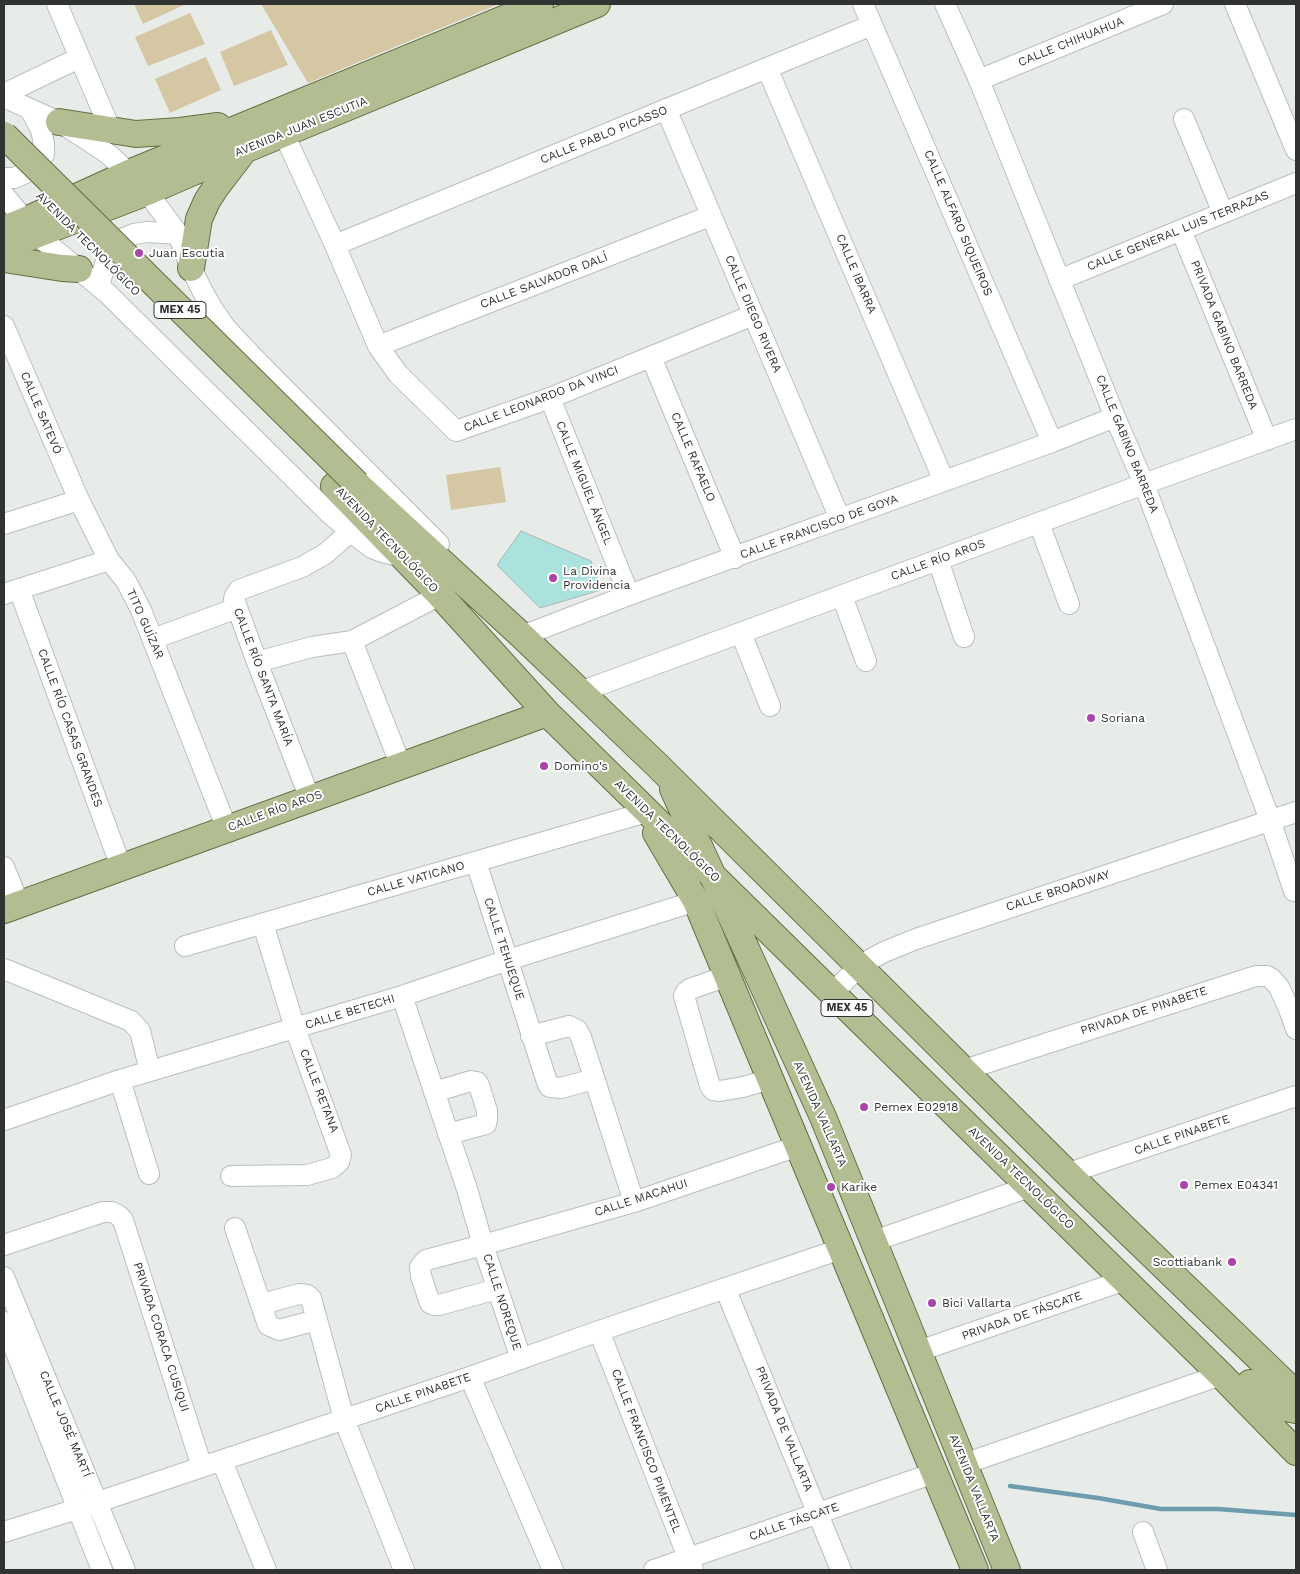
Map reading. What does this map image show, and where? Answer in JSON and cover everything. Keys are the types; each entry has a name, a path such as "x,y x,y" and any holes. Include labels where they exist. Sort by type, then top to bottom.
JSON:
{"main road":[{"name":"AVENIDA JUAN ESCUTIA","path":"4,247 22,228 129,173 540,4"},
{"name":"AVENIDA JUAN ESCUTIA","path":"22,228 147,192 598,4"},
{"path":"59,122 136,134 180,131 258,120"},
{"name":"AVENIDA TECNOLÓGICO","path":"4,135 345,485 403,557 547,713 1221,1375 1296,1452"},
{"path":"191,268 199,219 207,201 244,150"},
{"name":"AVENIDA TECNOLÓGICO","path":"4,161 345,485 404,528 522,636 666,774 859,967 1296,1394"},
{"path":"4,259 79,269"},
{"name":"CALLE RÍO AROS","path":"11,907 547,713"},
{"name":"AVENIDA VALLARTA","path":"666,774 721,884 823,1117 1007,1570"},
{"path":"647,812 654,832 696,901 975,1570"},
{"path":"721,884 757,897 820,956 827,956 838,946"},
{"path":"962,1120 976,1121 999,1133 1046,1174 1069,1173"},
{"path":"1030,1187 1044,1184 1060,1189 1106,1234 1117,1237 1129,1232"},
{"path":"1221,1375 1228,1372 1238,1373 1276,1406 1296,1410"}],"street":[{"path":"57,4 111,131"},
{"name":"CALLE ALFARO SIQUEIROS","path":"863,4 1052,442"},
{"name":"CALLE GABINO BARREDA","path":"945,4 1144,484 1270,820 1294,891"},
{"name":"CALLE CHIHUAHUA","path":"978,80 1163,4"},
{"path":"1235,4 1296,150"},
{"name":"CALLE PABLO PICASSO","path":"335,245 872,25"},
{"path":"4,96 79,58"},
{"name":"CALLE IBARRA","path":"767,68 944,481"},
{"path":"4,96 31,111 59,122 86,139 108,154 147,192 178,234 191,268 212,308 225,327 430,534 453,562 467,585"},
{"name":"CALLE DIEGO RIVERA","path":"666,110 840,519"},
{"path":"4,178 22,176 38,164 44,154 41,130 31,111"},
{"path":"1184,119 1223,213"},
{"name":"CALLE LEONARDO DA VINCI","path":"284,134 335,245 378,346 398,374 456,431 550,398 753,315"},
{"name":"CALLE GENERAL LUIS TERRAZAS","path":"1060,280 1296,183"},
{"path":"4,194 22,228 79,269 99,286 329,514 372,548 403,557"},
{"name":"CALLE SALVADOR DALÍ","path":"378,346 710,216"},
{"name":"PRIVADA GABINO BARREDA","path":"1181,230 1268,440"},
{"path":"99,286 107,257 122,239 134,234 147,232 178,234"},
{"name":"CALLE SATEVÓ","path":"4,326 78,500"},
{"name":"CALLE RAFAELO","path":"651,357 735,558"},
{"name":"CALLE MIGUEL ÁNGEL","path":"550,398 629,595"},
{"name":"CALLE FRANCISCO DE GOYA","path":"522,636 629,595 1052,442 1115,417"},
{"name":"CALLE RÍO AROS","path":"580,692 1296,429"},
{"path":"4,524 78,500"},
{"name":"TITO GUÍZAR","path":"78,500 109,560 126,581 153,639 227,828"},
{"path":"1039,523 1069,604"},
{"name":"CALLE RÍO SANTA MARÍA","path":"310,799 257,662 234,596 239,590 302,568 325,554 350,532"},
{"path":"11,592 109,560"},
{"path":"938,560 964,637"},
{"name":"CALLE RÍO CASAS GRANDES","path":"11,592 121,867"},
{"path":"257,662 312,647 352,641 440,595"},
{"path":"842,596 866,661"},
{"path":"153,639 237,608"},
{"path":"741,632 770,706"},
{"path":"352,641 401,766"},
{"name":"CALLE VATICANO","path":"185,946 647,812"},
{"name":"CALLE BROADWAY","path":"832,993 859,967 884,952 916,939 1296,812"},
{"name":"CALLE TEHUEQUE","path":"476,862 548,1085 561,1088 594,1079"},
{"path":"4,868 11,907"},
{"name":"CALLE BETECHI","path":"4,1120 120,1080 402,996 508,960 696,901"},
{"name":"CALLE RETANA","path":"231,1176 306,1175 332,1168 339,1162 342,1155 295,1028 263,924"},
{"path":"4,969 130,1021 140,1031 150,1071"},
{"path":"728,976 690,989 684,996 710,1086 713,1090 720,1091 771,1079"},
{"name":"PRIVADA DE PINABETE","path":"964,1070 1256,976 1268,976 1279,987 1296,1029"},
{"name":"CALLE NOREQUE","path":"402,996 467,1189 483,1245 521,1359"},
{"path":"531,1036 563,1027 573,1027 577,1030 581,1037 634,1202"},
{"path":"120,1080 149,1174"},
{"path":"434,1092 471,1081 477,1082 479,1085 487,1111 486,1124 448,1134"},
{"name":"CALLE PINABETE","path":"1069,1173 1296,1096"},
{"name":"CALLE MACAHUI","path":"483,1245 634,1202 798,1146"},
{"path":"874,1241 1030,1187"},
{"name":"PRIVADA CORACA CUSIQUI","path":"4,1245 103,1212 112,1212 123,1220 202,1467"},
{"path":"235,1228 268,1325 279,1330 316,1320"},
{"name":"CALLE NOREQUE","path":"483,1245 426,1260 420,1266 421,1276 430,1303 434,1306 439,1305 498,1289"},
{"name":"CALLE PINABETE","path":"4,1532 222,1461 841,1249"},
{"name":"CALLE JOSÉ MARTÍ","path":"4,1277 125,1570"},
{"name":"PRIVADA DE TÁSCATE","path":"919,1351 1124,1280"},
{"name":"PRIVADA DE VALLARTA","path":"725,1288 841,1570"},
{"path":"262,1304 299,1294 307,1295 311,1298 344,1419 404,1570"},
{"name":"CALLE JOSÉ MARTÍ","path":"4,1322 102,1570"},
{"name":"CALLE FRANCISCO PIMENTEL","path":"599,1331 690,1564"},
{"path":"964,1464 1221,1375"},
{"path":"470,1377 553,1570"},
{"path":"222,1461 266,1570"},
{"name":"CALLE TÁSCATE","path":"654,1570 690,1564 819,1513 934,1473"},
{"path":"1143,1532 1157,1570"}],"shaded area":[{"path":"134,4 186,4 143,24"},
{"path":"261,4 499,4 308,83"},
{"path":"190,13 205,44 148,66 135,37"},
{"path":"271,30 288,65 234,86 220,52"},
{"path":"206,57 221,90 170,113 155,79"},
{"path":"500,467 506,502 451,510 446,475"}],"building":[{"name":"La Divina Providencia","path":"521,531 591,561 601,590 540,608 497,565"}],"waterway":[{"path":"1010,1486 1161,1509 1218,1509 1296,1515"}],"place":[{"name":"Juan Escutia","path":"139,253"},
{"name":"La Divina Providencia","path":"553,578"},
{"name":"Soriana","path":"1091,718"},
{"name":"Domino's","path":"544,766"},
{"name":"Pemex E02918","path":"864,1107"},
{"name":"Pemex E04341","path":"1184,1185"},
{"name":"Karike","path":"831,1187"},
{"name":"Scottiabank","path":"1232,1262"},
{"name":"Bici Vallarta","path":"932,1303"}]}
